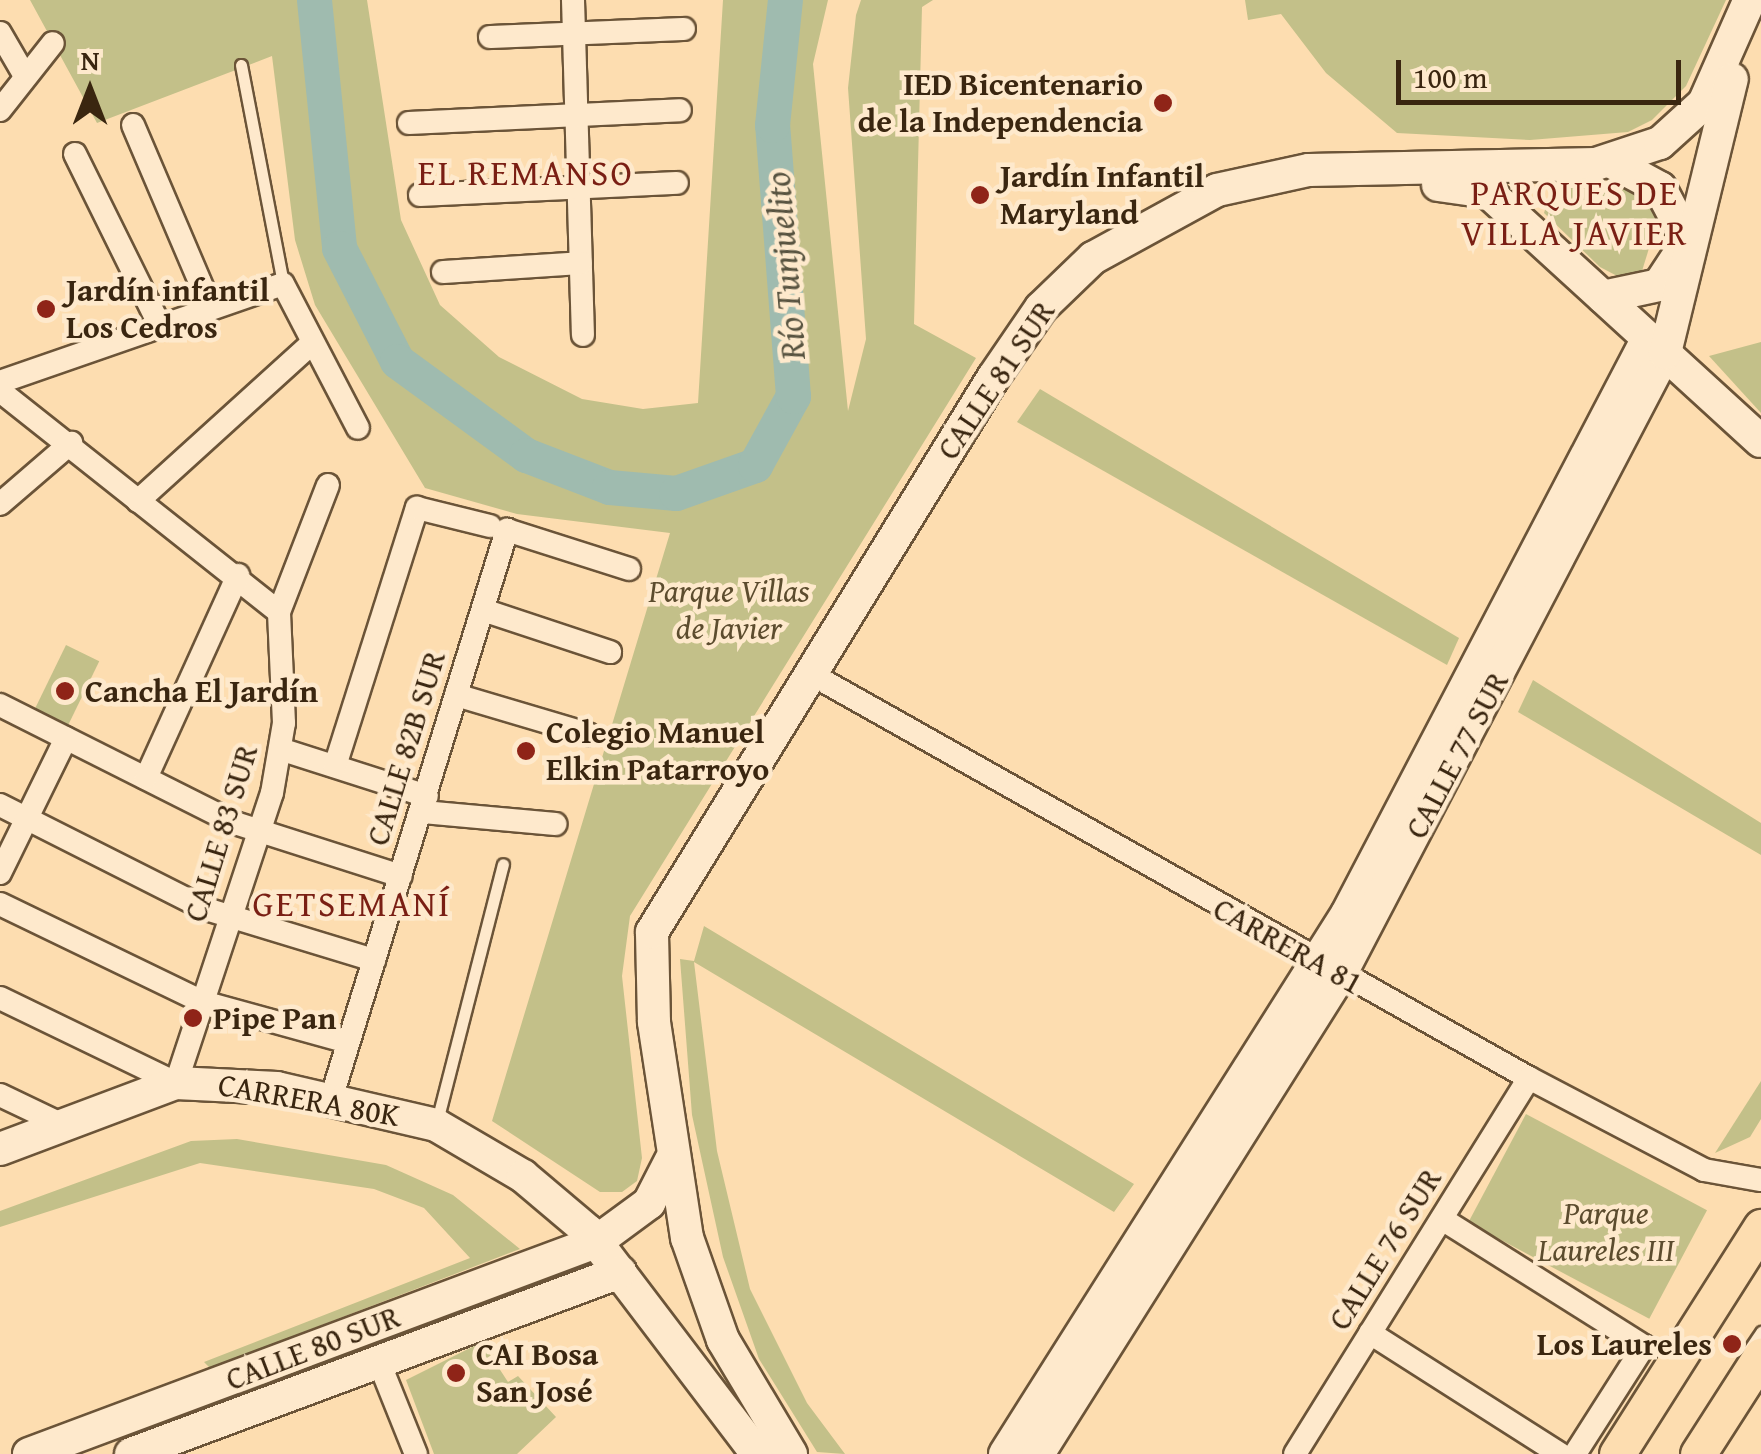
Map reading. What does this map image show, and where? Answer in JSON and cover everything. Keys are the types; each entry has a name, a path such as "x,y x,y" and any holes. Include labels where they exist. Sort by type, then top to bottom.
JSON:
{"main road":[{"path":"1617,1454 1761,1227"},
{"path":"1698,1454 1761,1356"}],"street":[{"path":"573,0 583,335"},
{"name":"CALLE 81 SUR","path":"790,1454 722,1340 671,1160 651,955 659,912 993,378 1041,308 1092,258 1176,204 1288,172 1612,162 1660,143 1695,114 1749,3"},
{"name":"CALLE 77 SUR","path":"1038,1454 1329,969 1657,346 1749,3"},
{"path":"490,37 684,30"},
{"path":"0,33 26,76"},
{"path":"0,110 53,43"},
{"path":"409,123 576,111 680,110"},
{"path":"133,125 211,308"},
{"path":"74,154 158,324"},
{"path":"1603,297 1659,286 1688,240 1660,188 1612,162"},
{"path":"420,195 677,183"},
{"name":"CALLE 81 SUR","path":"651,955 1043,340 1122,261 1175,228 1271,194 1455,184 1488,192 1603,297"},
{"path":"443,272 581,263"},
{"path":"0,382 158,324 283,284 310,345 358,428"},
{"path":"1603,297 1761,440"},
{"path":"138,501 310,345"},
{"path":"0,391 238,575 279,612"},
{"path":"0,504 71,443"},
{"name":"CALLE 83 SUR","path":"176,1082 283,750 279,612 328,485"},
{"path":"335,766 417,508 499,528 629,570"},
{"name":"CALLE 82B SUR","path":"331,1099 483,610 499,528"},
{"path":"146,778 238,575"},
{"path":"483,610 610,652"},
{"name":"CARRERA 81","path":"826,682 1329,969 1529,1078 1704,1170 1761,1180"},
{"path":"456,695 588,734"},
{"path":"0,704 260,831 401,876"},
{"path":"0,872 66,738"},
{"path":"283,750 335,766 425,804 554,824"},
{"path":"0,805 231,916 374,960"},
{"path":"0,904 203,1002 348,1042"},
{"name":"CALLE 77 SUR","path":"1005,1454 1329,969"},
{"name":"CARRERA 80K","path":"0,998 176,1082 331,1099 436,1125 524,1176 596,1242 757,1454"},
{"name":"CALLE 76 SUR","path":"1299,1453 1529,1078"},
{"path":"0,1149 176,1082"},
{"path":"0,1094 64,1125"},
{"path":"596,1242 649,1203 671,1160"},
{"path":"1442,1219 1644,1346 1576,1454"},
{"name":"CALLE 80 SUR","path":"29,1454 596,1242"},
{"name":"CALLE 80 SUR","path":"131,1454 620,1272"},
{"path":"1370,1333 1560,1454"},
{"path":"378,1362 416,1454"}],"lane":[{"path":"241,65 283,284"},
{"path":"436,1125 502,864"},
{"path":"1633,1454 1761,1252"},
{"path":"1681,1454 1761,1332"}],"green space":[{"name":"Parque Villas de Javier","path":"30,0 367,0 401,220 440,305 499,357 582,399 643,409 698,403 723,0 828,0 813,64 848,411 866,339 848,88 856,15 861,0 933,0 922,7 914,324 976,358 630,916 622,976 642,1158 637,1181 622,1192 600,1192 492,1121 670,533 517,514 425,488 315,305 295,240 272,56 97,123"},
{"path":"1245,0 1726,0 1686,86 1652,120 1628,132 1530,140 1397,133 1326,73 1281,14 1248,20"},
{"path":"1552,187 1628,188 1649,201 1658,219 1642,271 1621,278 1600,267 1544,213"},
{"path":"1761,342 1761,413 1709,356"},
{"path":"1040,389 1459,638 1447,665 1017,422"},
{"name":"Cancha El Jardín","path":"66,645 99,661 66,729 33,712"},
{"path":"1533,680 1761,823 1761,855 1518,712"},
{"path":"704,926 1134,1184 1114,1212 694,962 717,1151 750,1289 807,1403 845,1454 817,1452 759,1359 723,1257 692,1115 680,959 694,961"},
{"path":"1761,1081 1761,1119 1750,1137 1715,1153"},
{"name":"Parque Laureles III","path":"1526,1114 1707,1210 1649,1319 1468,1223"},
{"path":"237,1139 386,1165 453,1195 520,1249 210,1368 204,1362 470,1258 424,1208 374,1189 200,1163 0,1227 0,1211 191,1141"},
{"path":"482,1342 508,1382 518,1376 556,1417 517,1454 434,1454 406,1380"}],"waterway":[{"name":"Río Tunjuelito","path":"314,0 339,248 397,361 526,455 609,487 676,493 755,465 793,396 772,125 785,0"}],"place":[{"name":"IED Bicentenario de la Independencia","path":"1163,103"},
{"name":"Jardín Infantil Maryland","path":"980,195"},
{"name":"Jardín infantil Los Cedros","path":"46,309"},
{"name":"Cancha El Jardín","path":"65,691"},
{"name":"Colegio Manuel Elkin Patarroyo","path":"526,751"},
{"name":"Pipe Pan","path":"193,1018"},
{"name":"Los Laureles","path":"1732,1344"},
{"name":"CAI Bosa San José","path":"456,1373"}],"district":[{"name":"EL REMANSO","path":"526,173"},
{"name":"PARQUES DE VILLA JAVIER","path":"1575,213"},
{"name":"GETSEMANÍ","path":"352,904"}]}
